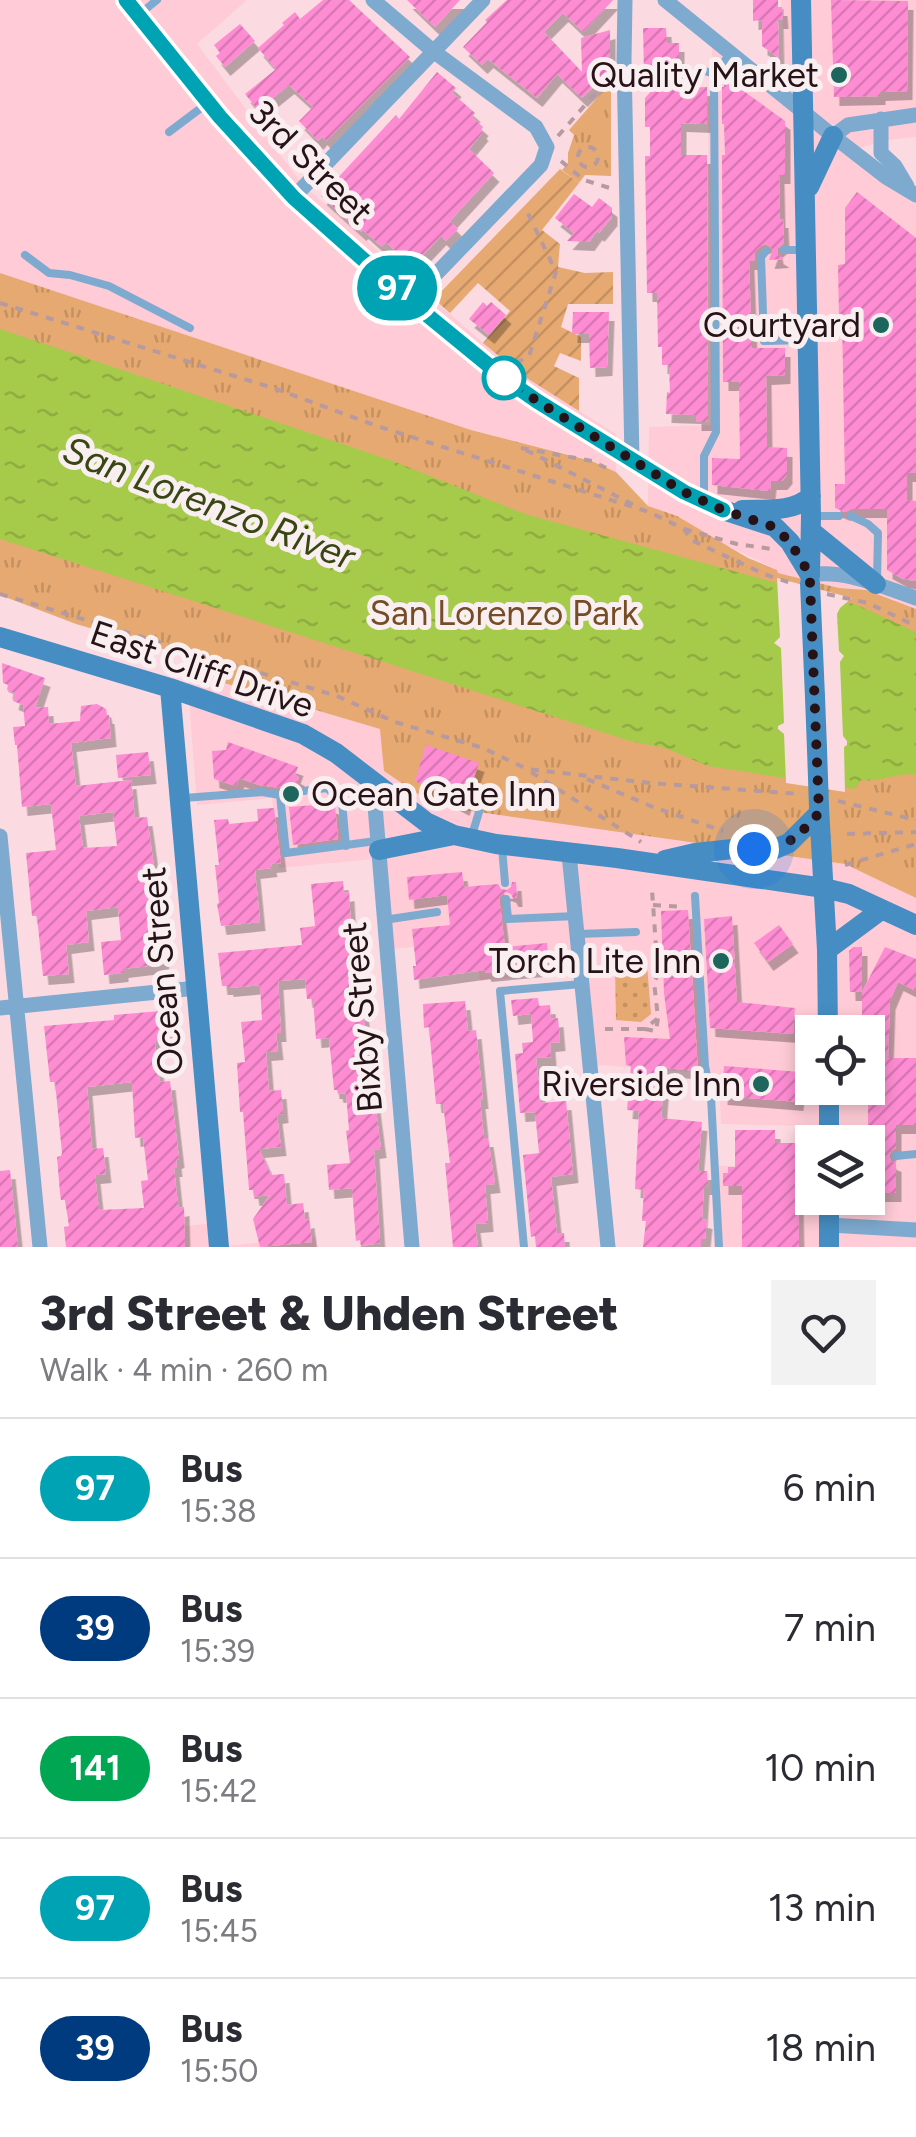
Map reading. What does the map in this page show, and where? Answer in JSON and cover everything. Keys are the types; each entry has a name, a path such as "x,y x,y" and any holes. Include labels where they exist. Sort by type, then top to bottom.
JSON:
{"street":[{"path":"373,0 433,51 536,126 548,148 541,164 410,301"},
{"path":"294,198 483,0"},
{"path":"625,0 632,460"},
{"path":"665,0 833,136 913,193"},
{"path":"801,0 811,514 806,579 828,1015"},
{"name":"3rd Street","path":"132,8 209,103 294,198 410,301 504,378 632,460 714,506 774,527 783,534 806,579"},
{"path":"806,193 824,150 833,136 848,125 916,115"},
{"path":"881,119 881,152 913,193"},
{"path":"714,506 798,506 811,514 876,584"},
{"path":"806,579 831,574 916,598"},
{"name":"East Cliff Drive","path":"0,637 170,688 303,734 336,753 426,822 462,837"},
{"name":"Ocean Street","path":"170,688 220,1247"},
{"name":"Bixby Street","path":"373,782 412,1247"},
{"path":"654,863 695,853 775,849 790,843 819,810"},
{"path":"0,836 40,1247"},
{"path":"378,846 462,837 654,863 824,888 849,894 916,925"},
{"path":"570,854 608,1247"},
{"path":"827,950 881,910"},
{"path":"0,1008 197,988"},
{"path":"829,1247 830,1215"},
{"path":"830,1225 916,1230"}],"lane":[{"path":"132,8 157,0"},
{"path":"714,506 704,456 716,432 714,74 731,53"},
{"path":"624,82 663,81 704,71 714,74"},
{"path":"169,132 209,103"},
{"path":"766,250 761,257 764,341 808,340"},
{"path":"784,250 807,250"},
{"path":"25,255 49,273 109,286 190,328"},
{"path":"811,514 839,516"},
{"path":"852,516 878,534 876,584"},
{"path":"180,799 262,792 288,794 328,788 342,802 346,846"},
{"path":"462,837 486,789"},
{"path":"288,794 286,853 378,846"},
{"path":"502,844 505,883"},
{"path":"695,896 719,1247"},
{"path":"506,899 508,919 576,916"},
{"path":"384,920 437,912"},
{"path":"578,934 636,932"},
{"path":"524,1247 500,992 582,984"},
{"path":"896,1156 916,1154"}],"path":[{"path":"614,190 584,180 548,148 624,60"},
{"path":"584,147 595,150 596,164 581,166 580,151 584,147"},
{"path":"576,174 581,166"},
{"path":"510,368 529,356 556,272 518,188"},
{"path":"0,303 649,512"},
{"path":"521,448 684,529 776,550 806,579"},
{"path":"684,529 691,540 764,574 806,579 916,626"},
{"path":"0,594 337,696 395,722 483,748 527,769 638,839 654,863"},
{"path":"527,769 583,777 786,792"},
{"path":"583,777 724,831"},
{"path":"845,802 916,820"},
{"path":"847,834 916,832"},
{"path":"844,865 916,844"},
{"path":"605,1029 645,1029 658,1018 652,890"},
{"path":"653,905 696,907"}],"shaded area":[{"path":"0,0 247,0 197,44 303,185 514,370 616,434 616,472 592,460 471,430 0,274"},
{"path":"781,0 916,0 916,137 879,141 859,149 916,196 916,610 866,590 839,588 778,573 648,506 649,427 711,425 708,103 713,38 787,96"},
{"path":"187,672 381,729 504,814 846,864 916,898 916,1247 714,1247 711,1166 795,1165 795,1215 885,1215 885,1125 721,1124 720,1094 714,1074 589,1064 579,971 480,981 475,940 383,950 374,859 279,868 272,798 197,805"},
{"path":"214,1223 217,1247 124,1247 123,1233"},
{"path":"316,1237 317,1247 217,1247"}],"green space":[{"path":"611,82 611,176 585,175 579,183 562,170 568,163 574,135 569,130"},
{"path":"560,169 579,183 542,230 560,244 558,267 585,273 613,272 613,304 568,304 561,327 581,337 581,361 560,353 554,366 579,378 579,411 522,375 483,343 510,311 478,283 450,313 434,299"},
{"name":"San Lorenzo Park","path":"0,273 471,430 592,461 616,472 648,506 677,516 778,573 839,588 866,590 916,609 916,898 845,864 457,809 418,794 384,771 380,729 187,672 184,655 76,624 0,595"},
{"path":"615,965 647,965 651,1014 641,1022 616,1020"}],"water":[{"name":"San Lorenzo Park","path":"0,329 390,460 525,514 857,605 916,632 916,775 861,780 855,789 708,766 665,748 630,741 0,539"}],"pier":[{"path":"777,578 852,598 837,614 839,651 844,656 840,662 843,736 847,741 845,792 786,783 784,734 778,729 784,723 781,648 774,643 780,637"}],"building":[{"path":"323,0 349,0 410,57 326,141 322,136 318,141 299,121 313,107 289,85 258,110 245,94 276,69 258,48 295,12 300,19"},
{"path":"407,0 460,0 435,27"},
{"path":"507,0 613,0 583,32 563,13 544,32 582,72 581,38 610,30 610,71 582,98 557,74 537,98 488,59 482,65 463,47"},
{"path":"753,0 778,0 778,7 782,7 783,20 778,20 779,58 762,46 762,20 753,21"},
{"path":"831,0 908,1 907,91 834,97"},
{"path":"240,24 255,41 225,67 216,56 220,53 214,45"},
{"path":"643,28 666,28 667,43 679,43 679,69 644,72"},
{"path":"437,72 456,88 452,93 475,113 472,117 483,127 469,149 494,173 450,221 458,229 446,241 441,236 412,267 386,242 382,247 361,232 321,196 396,115 399,119"},
{"path":"724,77 785,121 785,175 779,175 784,243 777,249 784,259 769,260 773,249 766,244 755,252 754,261 749,261 752,348 785,348 785,375 766,376 767,447 787,448 787,475 782,481 771,481 770,491 712,485 712,458 740,459 739,382 723,382"},
{"path":"707,87 707,124 681,123 681,155 707,155 708,422 696,422 696,415 666,414 669,365 662,365 662,347 658,347 657,293 647,293 645,156 650,156 650,127 645,127 645,98 654,88"},
{"name":"Courtyard","path":"857,192 916,238 916,473 907,473 907,500 916,501 916,581 887,570 887,509 845,512 835,508 835,484 845,484 838,265 845,264 845,208"},
{"path":"574,194 592,207 599,198 612,208 612,217 589,242 567,241 574,233 555,218"},
{"path":"483,302 487,306 491,302 506,315 489,335 469,319"},
{"path":"573,312 609,312 607,367 590,368 589,334 572,334"},
{"path":"2,663 45,678 35,708 48,707 49,724 80,721 81,706 97,704 106,709 111,738 71,743 76,786 131,780 135,818 147,817 158,895 154,917 156,950 163,949 164,964 104,975 101,942 121,940 118,907 86,911 89,942 66,945 69,974 43,976 26,853 56,850 51,804 22,807 13,727 25,726 23,705 13,701 15,693 3,683","holes":["113,812 117,846 83,848 79,816"]},
{"path":"228,742 298,767 297,784 290,787 288,794 281,788 239,778 236,786 214,779 212,751 226,750"},
{"path":"426,745 479,763 464,807 415,781"},
{"path":"148,752 151,775 118,778 116,755"},
{"path":"335,806 338,839 293,845 289,807"},
{"path":"274,808 281,863 255,870 260,922 221,926 214,820 228,819 229,824 258,821 257,809"},
{"path":"462,872 464,887 498,884 507,890 516,882 517,898 506,892 499,897 505,947 547,943 549,967 486,973 485,970 414,980 412,929 450,925 447,895 409,900 407,877"},
{"path":"343,881 344,893 349,892 351,927 355,927 381,1149 374,1150 380,1243 361,1246 360,1240 356,1241 352,1188 329,1190 327,1165 350,1163 346,1093 334,1090 329,1038 316,1039 313,999 307,999 305,979 278,981 278,1051 266,1052 269,1091 281,1090 283,1114 277,1115 281,1147 259,1149 271,1175 284,1174 287,1205 303,1203 312,1242 260,1247 253,1219 270,1195 254,1197 253,1190 249,1190 237,1063 245,1062 241,1022 262,1020 260,985 222,986 218,953 302,945 300,928 315,926 311,884"},
{"path":"688,910 698,1071 665,1068 661,1118 702,1122 698,1171 707,1171 702,1219 707,1220 705,1239 701,1239 701,1247 643,1247 644,1190 635,1189 639,1111 627,1110 631,1066 626,1065 624,1037 670,1039 661,911"},
{"name":"Torch Lite Inn","path":"732,916 737,1002 795,1008 793,1034 710,1028 704,919"},
{"name":"Torch Lite Inn","path":"779,925 793,944 768,962 754,943"},
{"path":"862,947 862,992 850,992 849,951"},
{"path":"885,947 916,959 916,991 898,982 890,1001 888,1058 916,1058 916,1125 896,1125 896,1148 889,1156 896,1163 896,1193 885,1193 885,1125 868,1125 868,1105 885,1105 885,1015 862,1015 862,992"},
{"path":"538,998 539,1006 550,1005 551,1019 558,1018 560,1042 550,1043 551,1057 536,1058 541,1103 566,1101 573,1174 551,1177 557,1233 564,1233 565,1247 536,1247 535,1236 531,1237 523,1155 539,1153 535,1112 520,1113 515,1054 523,1053 522,1043 533,1042 531,1014 513,1016 511,1000"},
{"path":"465,1001 468,1031 476,1030 484,1138 488,1138 495,1184 485,1185 488,1223 475,1224 478,1247 453,1247 443,1104 436,1104 429,1027 424,1028 423,1004"},
{"path":"172,1010 175,1041 155,1042 160,1082 170,1081 179,1159 174,1168 178,1205 184,1207 185,1247 66,1247 64,1227 69,1226 60,1193 57,1157 62,1153 55,1082 50,1082 44,1026 114,1020 114,1015","holes":["132,1082 135,1138 143,1137 148,1180 141,1181 144,1208 99,1210 95,1175 106,1174 103,1148 92,1149 87,1087"]},
{"name":"Riverside Inn","path":"724,1066 795,1072 795,1102 722,1096"},
{"path":"735,1130 775,1130 775,1143 795,1143 799,1247 742,1247 742,1186 723,1186 723,1173 728,1173 728,1167 735,1167"},
{"path":"10,1170 18,1247 0,1247 0,1171"}],"bus line":[{"name":"97","path":"126,0 220,117 294,198 410,301 537,401 684,492 723,510"}],"place":[{"name":"Quality Market","path":"839,75"},
{"name":"Courtyard","path":"881,325"},
{"name":"Ocean Gate Inn","path":"291,794"},
{"name":"Torch Lite Inn","path":"721,961"},
{"name":"Riverside Inn","path":"761,1084"}],"route":[{"path":"504,378 684,492 774,527 790,542 806,567 810,575 819,813 790,843 775,849 754,849"}],"water label":[{"name":"San Lorenzo River","path":"209,503"}]}
